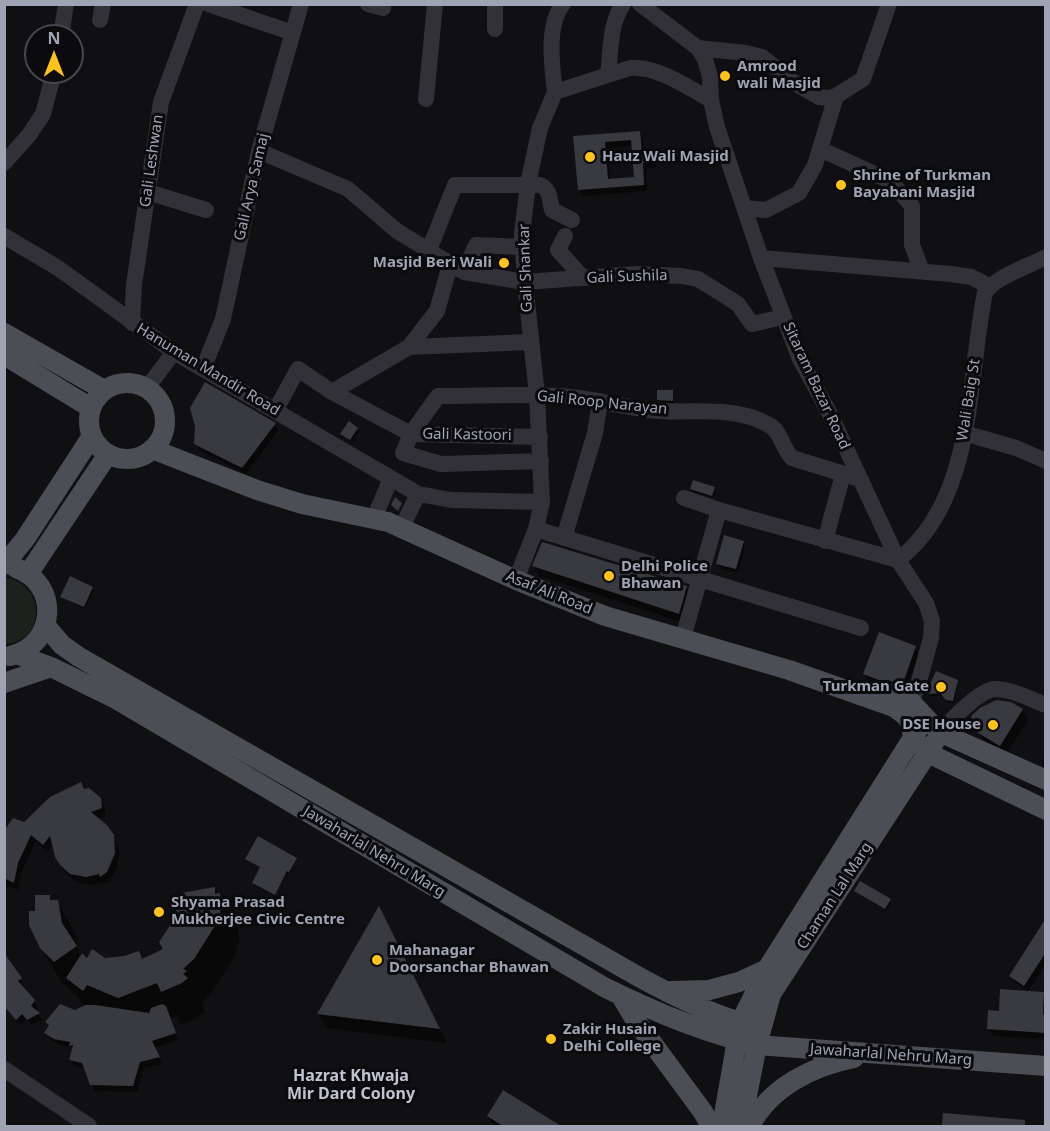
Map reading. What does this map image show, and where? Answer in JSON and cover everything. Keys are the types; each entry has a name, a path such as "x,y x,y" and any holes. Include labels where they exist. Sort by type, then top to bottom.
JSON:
{"main road":[{"path":"4,333 104,390"},
{"path":"4,355 91,408"},
{"path":"136,384 147,388 162,406 165,417 164,429 156,445 142,456 131,459 108,454 92,436 89,418 91,408 96,398 104,390 114,385 136,384"},
{"path":"10,655 34,643 45,625 47,606 41,588 28,574 4,565 25,539 92,436"},
{"name":"Asaf Ali Road","path":"156,445 260,482 304,494 378,509 519,572 608,608 792,662 900,697 939,732 1046,780"},
{"name":"Asaf Ali Road","path":"156,445 257,490 302,504 388,522 516,580 605,616 789,670 894,707 915,712"},
{"path":"28,574 108,454"},
{"name":"Jawaharlal Nehru Marg","path":"45,625 62,645 79,657 739,1032"},
{"name":"Jawaharlal Nehru Marg","path":"10,655 51,667 114,698 621,996 667,1016 759,1036 874,1054 1046,1066"},
{"path":"4,683 51,667"},
{"path":"915,712 914,737 928,753 1046,810"},
{"path":"928,753 939,732"},
{"name":"Chaman Lal Marg","path":"766,969 914,737"},
{"name":"Chaman Lal Marg","path":"741,1126 759,1036 771,994 928,753"},
{"path":"665,991 709,990 739,982 766,969"},
{"path":"722,1126 739,1032 766,969"},
{"path":"621,996 636,1021 711,1126"},
{"path":"750,1126 773,1096 801,1075 835,1062 874,1054"}],"street":[{"path":"62,24 66,4"},
{"name":"Gali Leshwan","path":"132,323 134,285 161,102 197,4"},
{"path":"208,4 293,33"},
{"name":"Gali Arya Samaj","path":"203,369 223,319 259,151 301,4"},
{"path":"426,99 435,4"},
{"path":"495,4 495,29"},
{"path":"563,4 555,14 553,25 555,92 630,68 641,67 653,70 711,100"},
{"path":"608,75 615,20 622,4"},
{"name":"Sitaram Bazar Road","path":"640,4 698,48 705,59 710,77 711,100 720,136 761,258 800,359 831,416 898,560 926,603 932,621 915,712"},
{"path":"698,48 762,57 778,72 819,97 829,98 863,79 889,4"},
{"path":"4,163 10,144 29,135 43,114 51,84"},
{"name":"Gali Shankar","path":"519,572 536,529 542,502 537,395 522,234 528,184 540,128 555,92"},
{"path":"745,208 766,210 799,193 815,165 836,96"},
{"path":"820,148 890,181 912,206 912,245 922,271"},
{"path":"259,151 348,189 397,231 457,268"},
{"path":"429,250 455,184 528,184 546,187 550,194 552,210 573,220"},
{"path":"148,192 206,210"},
{"name":"Hanuman Mandir Road","path":"4,236 58,268 174,352 421,494 451,500 542,502"},
{"path":"332,392 408,347 437,311 457,268 476,245 523,247"},
{"path":"556,246 583,278"},
{"path":"761,258 922,271 970,277 989,286 1046,257"},
{"name":"Gali Sushila","path":"457,268 525,282 659,273 698,279 738,304 752,324 783,317"},
{"name":"Wali Baig St","path":"898,560 914,548 925,535 941,504 962,452 983,301 989,286"},
{"path":"408,347 531,342"},
{"path":"147,388 174,352"},
{"name":"Gali Kastoori","path":"275,411 298,369 332,392 411,434 540,437"},
{"name":"Gali Roop Narayan","path":"411,434 438,396 537,395 600,401 631,408 662,411 706,410 736,414 762,421 772,426 779,435 784,451 792,458 860,479"},
{"path":"564,538 595,432 600,401"},
{"path":"964,433 1016,448 1046,461"},
{"path":"411,434 403,453 441,464 541,461"},
{"path":"825,541 843,474"},
{"path":"378,509 391,478"},
{"path":"405,521 421,494"},
{"path":"684,498 825,541 898,560"},
{"path":"685,631 719,510"},
{"path":"536,529 861,628"},
{"path":"939,732 973,701 988,691 1004,691 1046,705"},
{"path":"4,1070 89,1126"}],"shaded area":[{"path":"4,577 18,582 28,590 34,601 36,612 34,624 28,634 18,641 5,644"}],"building":[{"name":"Hauz Wali Masjid","path":"640,131 642,152 653,151 653,162 643,163 644,185 578,190 573,136","holes":["631,140 634,177 608,179 605,142"]},
{"path":"205,382 276,423 242,468 194,444 195,426 190,408"},
{"path":"657,390 673,390 673,401 657,400"},
{"path":"349,421 358,428 350,440 340,434"},
{"path":"693,480 715,487 712,496 690,489"},
{"path":"395,497 402,503 398,511 391,505"},
{"path":"724,535 744,541 736,569 716,564"},
{"name":"Delhi Police Bhawan","path":"542,542 687,586 679,614 532,566"},
{"path":"70,576 93,587 84,607 60,597"},
{"path":"879,632 916,646 902,686 863,674"},
{"name":"Turkman Gate","path":"936,671 958,680 953,701 946,700 940,693 926,693"},
{"name":"DSE House","path":"996,700 1011,702 1023,709 1000,746 975,731 971,719 980,708"},
{"path":"81,782 84,789 89,788 101,798 102,808 91,812 107,825 114,835 115,853 107,872 100,877 99,874 86,877 70,874 55,857 50,836 43,845 31,835 18,863 14,883 4,878 4,831 13,818 24,822 50,797"},
{"path":"258,836 297,858 289,872 287,871 275,895 252,883 260,867 245,859"},
{"path":"860,881 891,899 885,909 854,891"},
{"path":"215,887 215,894 220,893 221,908 218,921 194,959 183,969 187,971 183,974 188,978 182,983 161,992 157,983 118,998 87,985 83,991 66,978 82,953 87,958 92,949 105,958 124,956 139,951 142,959 163,949 159,942 173,921 176,910 181,910 181,893"},
{"path":"35,895 50,895 50,900 58,900 62,923 77,946 54,962 40,948 29,925 29,911 35,911"},
{"name":"Mahanagar Doorsanchar Bhawan","path":"379,906 440,1029 317,1014"},
{"path":"1046,918 1046,952 1024,986 1009,976"},
{"path":"4,953 22,978 18,981 35,1000 31,1006 40,1013 27,1020 22,1014 16,1020 4,1006"},
{"path":"1000,989 1044,992 1043,1014 1046,1014 1046,1033 987,1029 988,1010 999,1011"},
{"path":"60,1004 75,1010 85,1005 95,1005 149,1013 151,1008 162,1004 166,1006 176,1033 152,1041 160,1057 140,1062 133,1086 90,1085 82,1063 69,1060 73,1045 69,1046 70,1042 54,1039 44,1033 49,1025 45,1022"},
{"path":"503,1090 561,1126 503,1126 487,1116"},
{"path":"943,1113 1025,1120 1025,1126 942,1126"}],"place":[{"name":"Amrood wali Masjid","path":"725,76"},
{"name":"Hauz Wali Masjid","path":"590,157"},
{"name":"Shrine of Turkman Bayabani Masjid","path":"841,185"},
{"name":"Masjid Beri Wali","path":"504,263"},
{"name":"Delhi Police Bhawan","path":"609,576"},
{"name":"Turkman Gate","path":"941,687"},
{"name":"DSE House","path":"993,725"},
{"name":"Shyama Prasad Mukherjee Civic Centre","path":"159,912"},
{"name":"Mahanagar Doorsanchar Bhawan","path":"377,960"},
{"name":"Zakir Husain Delhi College","path":"551,1039"}],"district":[{"name":"Hazrat Khwaja Mir Dard Colony","path":"351,1085"}]}
